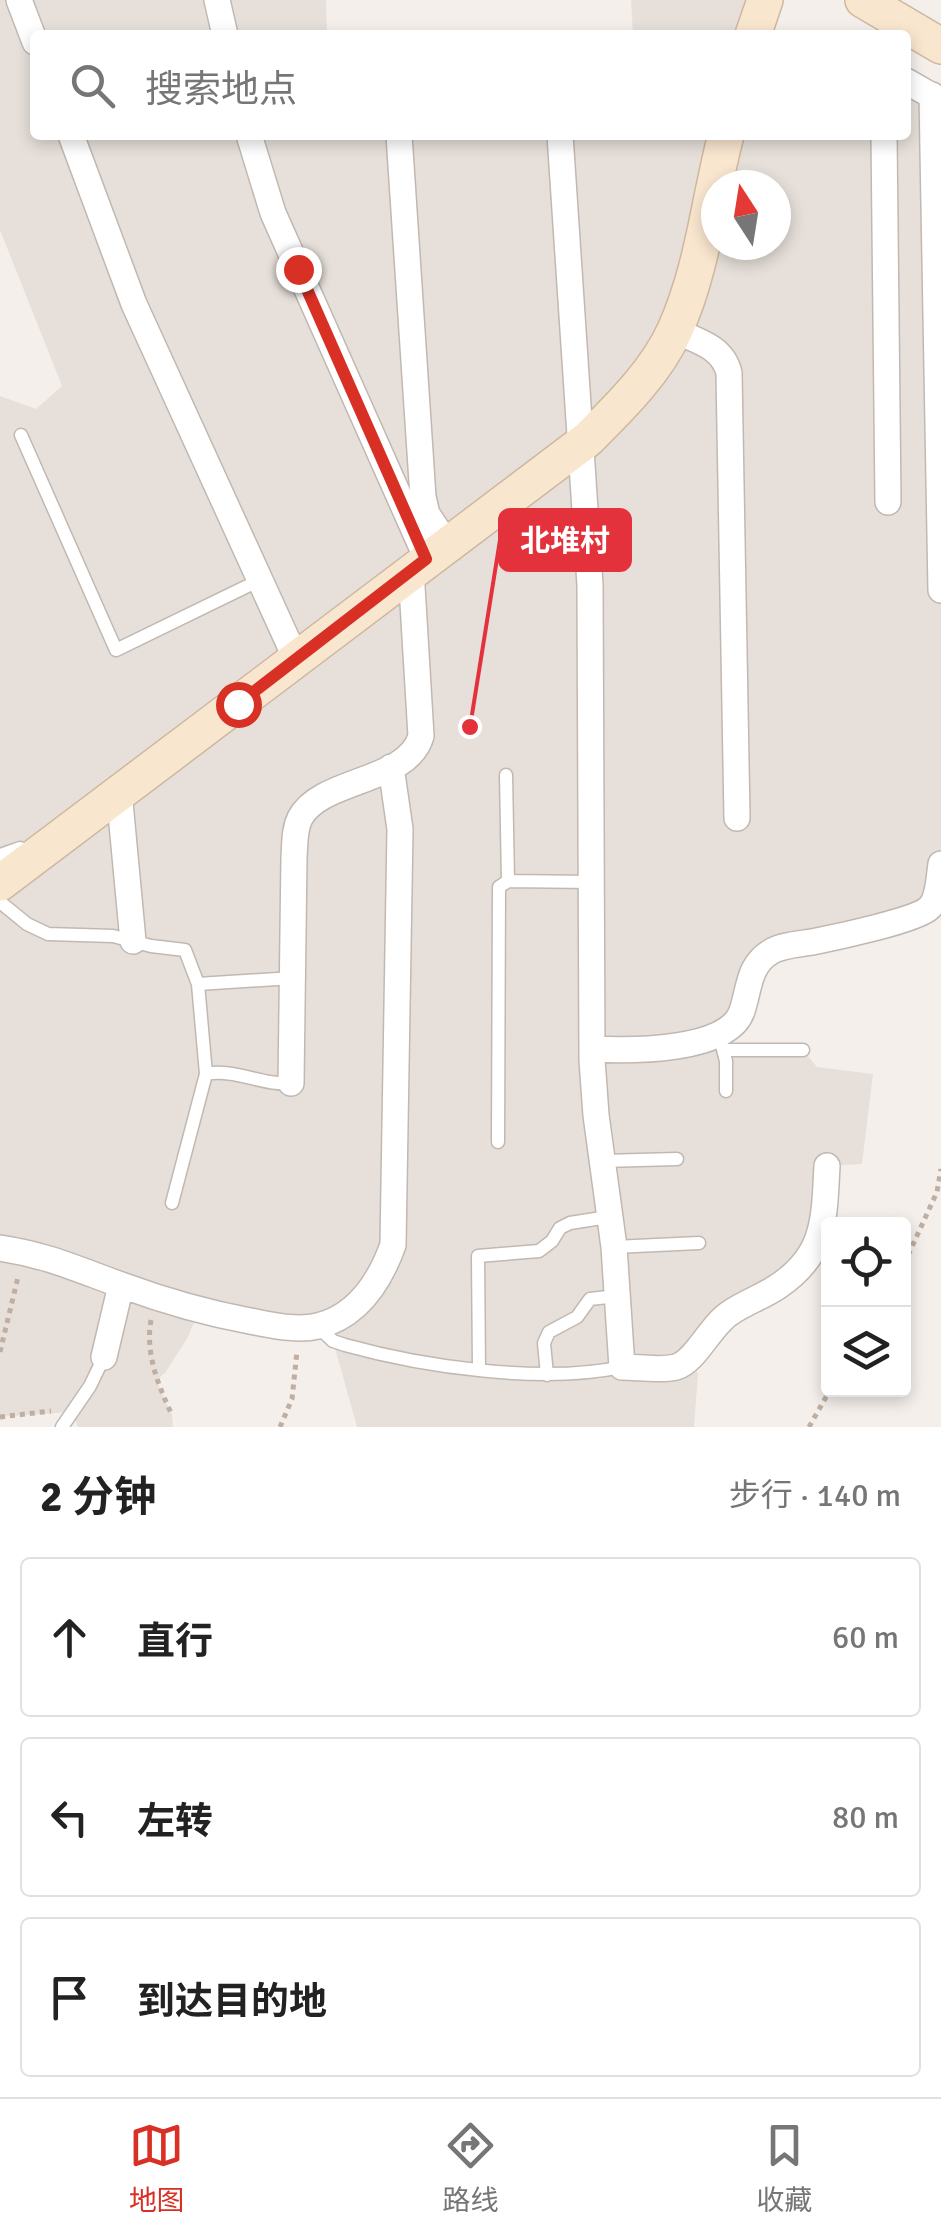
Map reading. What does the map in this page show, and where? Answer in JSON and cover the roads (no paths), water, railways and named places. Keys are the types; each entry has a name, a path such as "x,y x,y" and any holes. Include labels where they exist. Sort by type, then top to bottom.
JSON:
{"street":[{"path":"18,0 30,30"},
{"path":"218,0 224,30"},
{"path":"755,30 765,0"},
{"path":"863,0 941,46"},
{"path":"911,84 936,98 941,590"},
{"path":"73,140 134,304 296,659"},
{"path":"251,140 273,213 428,558"},
{"path":"291,1083 298,822 315,804 404,760 419,745 421,736 427,514 399,140"},
{"path":"560,140 590,585 592,1049 596,1115 614,1247 622,1367 676,1367 690,1359 730,1312 798,1272 810,1258 824,1223 826,1166"},
{"path":"0,883 582,443 625,402 675,331 712,206 725,140"},
{"path":"884,140 888,502"},
{"path":"675,331 718,352 726,361 728,374 737,818"},
{"path":"12,1250 60,1260 198,1310 307,1327 352,1310 366,1297 393,1245 400,829 391,767"},
{"path":"119,792 133,940"},
{"path":"592,1049 722,1043 741,1013 756,965 775,949 884,924 928,908 935,897 941,864"},
{"path":"104,1357 121,1285"}],"lane":[{"path":"21,435 116,650 260,580"},
{"path":"506,774 508,880"},
{"path":"0,855 20,848 39,853"},
{"path":"498,1142 499,887 508,880 592,882"},
{"path":"0,902 27,924 48,934 113,936 185,950 198,984 206,1074 172,1203"},
{"path":"198,984 292,978"},
{"path":"726,1090 722,1043 803,1050"},
{"path":"206,1074 221,1071 276,1085 291,1083"},
{"path":"602,1161 677,1159"},
{"path":"479,1368 478,1256 539,1252 552,1242 560,1228 608,1217"},
{"path":"614,1247 700,1243"},
{"path":"547,1376 544,1343 548,1332 577,1317 590,1299 617,1296"},
{"path":"307,1327 333,1341 372,1353 479,1368 547,1376 622,1367"},
{"path":"62,1427 104,1357"}],"place":[{"name":"北堆村","path":"470,727"}]}
